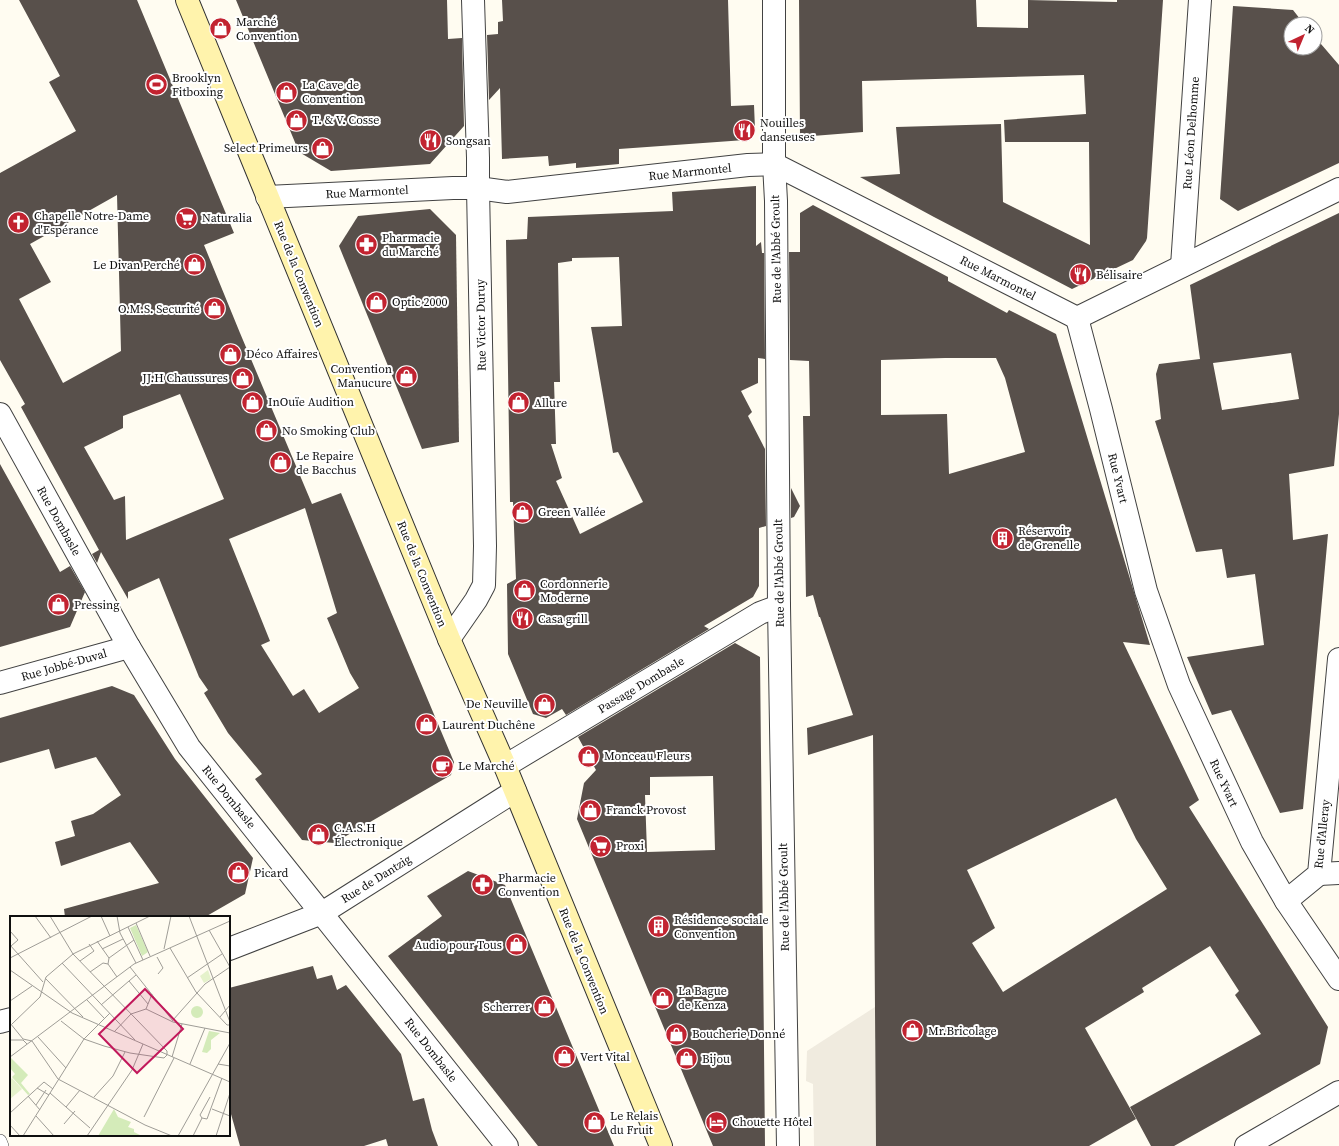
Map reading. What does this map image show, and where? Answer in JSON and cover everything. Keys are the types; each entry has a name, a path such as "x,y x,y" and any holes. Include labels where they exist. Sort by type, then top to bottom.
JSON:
{"main road":[{"name":"Rue de la Convention","path":"187,0 448,639 505,766 661,1146"}],"street":[{"name":"Rue Victor Duruy","path":"448,639 476,600 484,585 485,546 478,150 473,0"},
{"name":"Rue de l'Abbé Groult","path":"774,0 774,164 776,201 779,606 788,1146"},
{"name":"Rue Léon Delhomme","path":"1182,266 1200,0"},
{"name":"Rue Marmontel","path":"267,197 453,188 478,188 508,192 748,165 774,164 1077,318"},
{"path":"1077,318 1339,190"},
{"name":"Rue Yvart","path":"1077,318 1146,591 1179,685 1252,842 1286,901"},
{"name":"Rue Dombasle","path":"0,414 129,647 189,747 507,1146"},
{"name":"Passage Dombasle","path":"505,766 760,613 779,606"},
{"name":"Rue Jobbé-Duval","path":"0,683 129,647"},
{"name":"Rue d'Alleray","path":"1286,901 1329,873 1339,659"},
{"name":"Rue de Dantzig","path":"230,949 322,913 515,791"},
{"path":"1286,901 1339,979"},
{"path":"0,1022 10,1019"},
{"path":"1246,1146 1339,1092"}],"lane":[{"path":"0,1141 2,1146"}],"shaded area":[{"path":"875,1007 888,1032 875,1039 876,1146 814,1146 813,1084 806,1081 807,1051"}],"building":[{"path":"19,0 137,0 234,233 204,245 240,333 312,504 341,493 454,762 451,775 334,843 302,840 255,779 262,774 228,733 204,693 208,690 199,677 159,578 128,592 128,599 101,552 97,563 92,554 99,550 21,407 25,404 0,360 0,173 76,131 49,82 60,76","holes":["117,195 121,351 63,383 19,299 51,282 30,244","180,394 224,499 126,540 125,496 114,500 84,447 123,428 123,416","305,508 337,613 327,618 350,673 359,688 319,713 304,689 293,696 261,645 270,641 229,539"]},
{"path":"236,0 447,0 448,39 462,38 464,126 430,164 331,171 299,152"},
{"path":"502,0 728,0 731,106 754,105 755,129 745,140 619,149 619,164 576,168 576,163 549,166 548,156 502,159 500,88 489,100 487,35 498,34 498,22 503,21"},
{"path":"799,0 976,0 977,27 1028,28 1028,0 1117,2 1117,0 1163,0 1147,238 1133,260 1072,289 860,177 900,174 896,127 1001,124 1003,202 1090,245 1089,142 1005,142 1004,120 1086,114 1084,75 862,81 863,132 800,137"},
{"path":"1233,6 1293,10 1298,16 1283,16 1283,56 1323,56 1323,46 1339,65 1339,163 1238,211 1220,199"},
{"path":"756,186 756,246 761,242 762,253 764,253 765,359 758,358 758,383 741,391 752,412 748,416 765,449 766,526 759,528 759,586 753,597 704,626 709,629 566,715 562,709 546,718 533,714 508,654 507,584 516,579 513,502 510,502 506,240 527,239 528,217 673,211 672,192","holes":["619,257 622,326 591,327 613,453 618,452 643,502 580,534 556,481 562,478 551,444 556,444 554,382 560,382 558,263 572,261 572,258"]},
{"path":"813,205 948,277 948,281 1007,313 1009,310 1056,334 1150,645 1123,642 1199,800 1189,807 1328,1027 1320,1064 1174,1146 1151,1146 1130,1107 1261,1034 1235,995 1239,991 1210,946 1142,988 1144,992 1085,1028 1136,1119 1089,1146 876,1146 873,735 808,755 807,728 853,715 819,617 813,595 806,597 803,416 810,416 809,361 790,360 789,252 800,252 800,213","holes":["996,358 1005,378 1025,452 949,474 947,414 881,415 881,360","1116,798 1136,839 1167,889 1003,992 972,943 995,928 967,870"]},
{"path":"430,209 456,235 459,442 422,449 339,246 358,216"},
{"path":"1339,213 1339,414 1334,466 1289,474 1293,540 1328,534 1303,809 1280,813 1231,710 1212,715 1187,657 1264,645 1255,574 1227,578 1222,549 1196,552 1155,421 1161,419 1156,374 1159,364 1200,359 1190,285","holes":["1291,353 1299,399 1222,410 1213,363"]},
{"path":"0,464 60,572 70,566 85,592 70,627 0,647"},
{"path":"791,488 800,506 794,517 791,518"},
{"path":"735,643 760,657 765,1146 713,1146 577,819 584,783 596,770 578,737","holes":["713,776 715,850 647,852 645,795 650,795 650,777"]},
{"path":"112,686 134,695 175,759 253,858 245,894 207,916 65,916 64,909 159,883 130,842 61,866 55,842 75,836 71,821 93,814 121,795 96,757 55,769 49,749 0,763 0,718"},
{"path":"468,871 505,885 614,1146 538,1146 388,956 442,916 427,896"},
{"path":"313,966 317,979 332,975 337,990 346,985 401,1054 413,1101 424,1098 432,1130 438,1146 388,1146 386,1139 364,1146 240,1146 230,1111 230,988"}],"place":[{"name":"Marché Convention","path":"220,29"},
{"name":"Brooklyn Fitboxing","path":"157,85"},
{"name":"La Cave de Convention","path":"286,92"},
{"name":"T. & V. Cosse","path":"297,120"},
{"name":"Nouilles danseuses","path":"745,130"},
{"name":"Songsan","path":"431,141"},
{"name":"Select Primeurs","path":"323,148"},
{"name":"Naturalia","path":"187,218"},
{"name":"Chapelle Notre-Dame d'Espérance","path":"18,223"},
{"name":"Pharmacie du Marché","path":"366,245"},
{"name":"Le Divan Perché","path":"195,265"},
{"name":"Bélisaire","path":"1080,275"},
{"name":"Optic 2000","path":"376,302"},
{"name":"O.M.S. Securité","path":"215,309"},
{"name":"Déco Affaires","path":"230,354"},
{"name":"Convention Manucure","path":"407,376"},
{"name":"JJ.H Chaussures","path":"243,378"},
{"name":"InOuïe Audition","path":"252,402"},
{"name":"Allure","path":"519,403"},
{"name":"No Smoking Club","path":"267,431"},
{"name":"Le Repaire de Bacchus","path":"280,463"},
{"name":"Green Vallée","path":"522,512"},
{"name":"Réservoir de Grenelle","path":"1002,538"},
{"name":"Cordonnerie Moderne","path":"524,591"},
{"name":"Pressing","path":"58,605"},
{"name":"Casa grill","path":"523,619"},
{"name":"De Neuville","path":"544,704"},
{"name":"Laurent Duchêne","path":"426,725"},
{"name":"Monceau Fleurs","path":"588,756"},
{"name":"Le Marché","path":"443,766"},
{"name":"Franck Provost","path":"590,810"},
{"name":"C.A.S.H Électronique","path":"319,835"},
{"name":"Proxi","path":"600,846"},
{"name":"Picard","path":"239,873"},
{"name":"Pharmacie Convention","path":"483,885"},
{"name":"Résidence sociale Convention","path":"659,927"},
{"name":"Audio pour Tous","path":"517,945"},
{"name":"La Bague de Kenza","path":"662,998"},
{"name":"Scherrer","path":"545,1007"},
{"name":"Mr.Bricolage","path":"913,1031"},
{"name":"Boucherie Donné","path":"677,1034"},
{"name":"Vert Vital","path":"564,1057"},
{"name":"Bijou","path":"687,1059"},
{"name":"Chouette Hôtel","path":"716,1122"},
{"name":"Le Relais du Fruit","path":"594,1123"}]}
